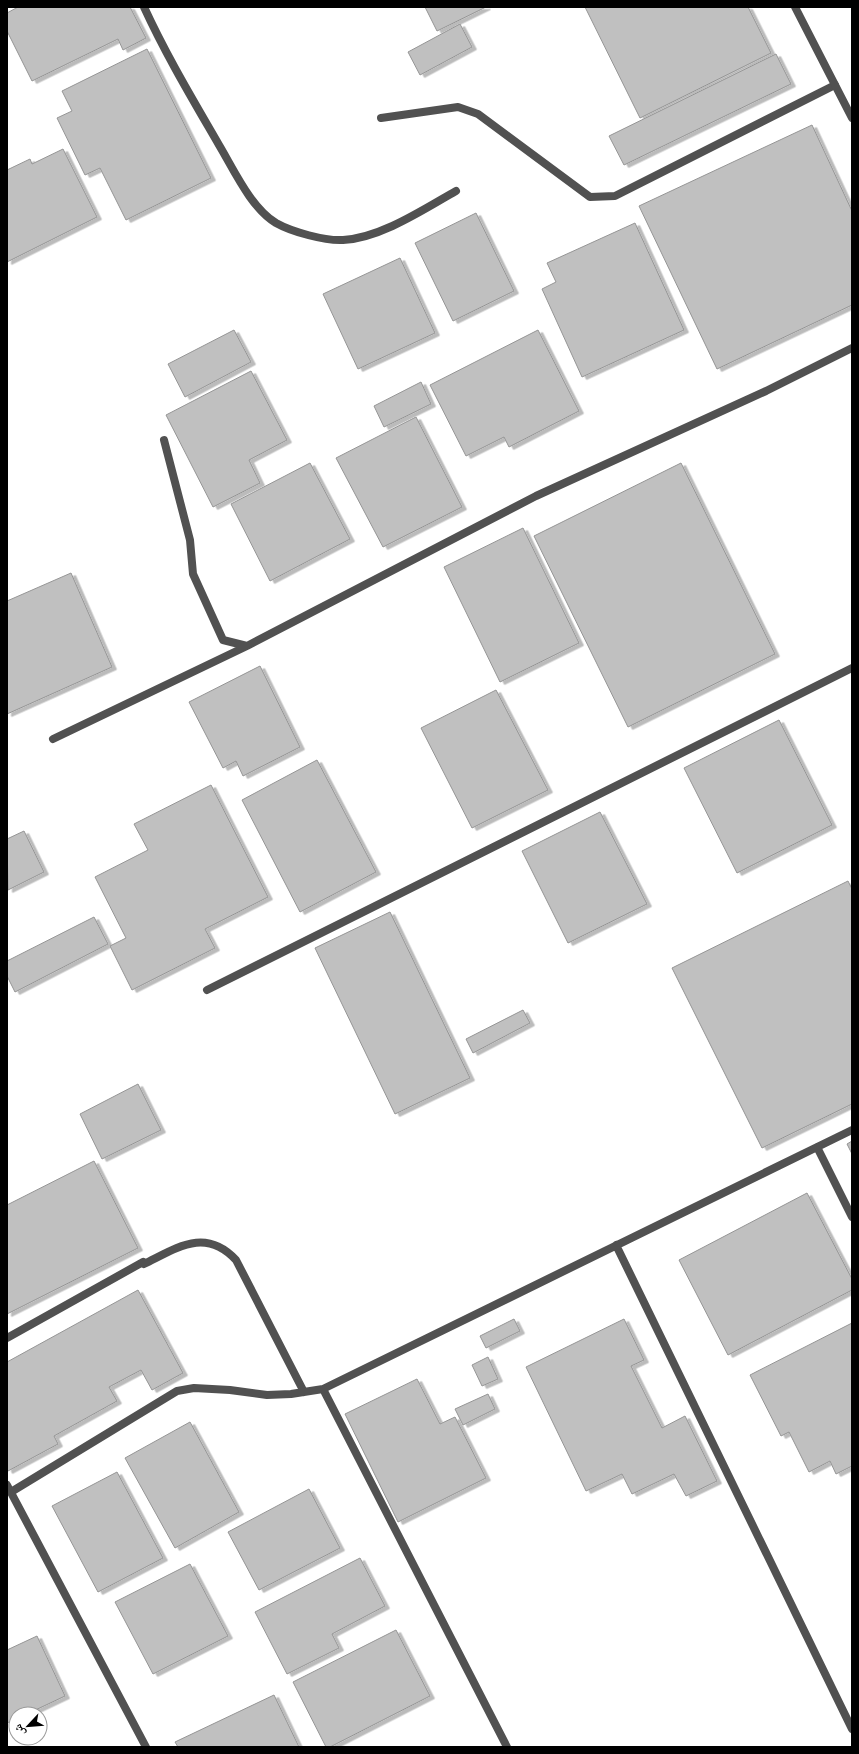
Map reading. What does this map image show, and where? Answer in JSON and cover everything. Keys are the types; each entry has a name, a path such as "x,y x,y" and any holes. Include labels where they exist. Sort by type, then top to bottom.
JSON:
{"street":[{"path":"144,7 190,95 241,182 260,208 276,223 299,232 326,239 343,240 376,233 410,217 456,191"},
{"path":"795,7 852,118"},
{"path":"381,118 458,106 478,114 590,197 615,196 835,85"},
{"path":"53,739 247,646 536,496 766,391 852,348"},
{"path":"164,440 190,540 193,574 223,640 247,646"},
{"path":"207,990 852,668"},
{"path":"146,1747 9,1489 177,1391 194,1388 267,1395 323,1389 852,1130"},
{"path":"817,1147 852,1217"},
{"path":"7,1338 143,1262 144,1264 191,1242 210,1244 228,1251 236,1260 304,1392"},
{"path":"616,1245 852,1729"},
{"path":"323,1389 507,1747"}],"building":[{"path":"18,7 130,7 146,38 123,50 118,39 32,81 7,31 7,13"},
{"path":"425,7 486,7 437,31"},
{"path":"585,7 748,7 771,53 640,118"},
{"path":"460,24 472,47 420,75 408,52"},
{"path":"147,49 211,178 126,220 100,168 85,175 57,118 72,111 62,91"},
{"path":"776,54 791,84 624,165 609,136"},
{"path":"812,125 852,211 852,305 717,369 639,206"},
{"path":"63,149 97,217 7,262 7,170 30,159 32,164"},
{"path":"476,213 514,291 453,321 415,243"},
{"path":"635,223 684,330 582,377 542,289 556,282 547,263"},
{"path":"400,258 435,333 358,369 323,294"},
{"path":"234,330 251,362 185,397 168,364"},
{"path":"538,330 579,411 509,447 504,437 466,456 430,385"},
{"path":"251,371 287,440 249,460 260,483 213,507 166,415"},
{"path":"421,382 431,404 384,427 374,406"},
{"path":"416,417 462,507 383,547 336,458"},
{"path":"310,463 350,539 270,581 231,504"},
{"path":"681,463 775,654 628,727 534,536"},
{"path":"523,528 579,643 500,682 444,567"},
{"path":"71,573 112,667 7,714 7,601"},
{"path":"260,666 300,747 243,776 236,761 223,768 189,702"},
{"path":"496,690 548,790 472,828 421,728"},
{"path":"779,720 832,825 737,873 684,768"},
{"path":"317,760 376,872 300,912 242,800"},
{"path":"211,785 268,897 205,929 215,948 132,990 110,946 126,938 95,877 148,850 134,824"},
{"path":"600,812 647,904 568,943 522,851"},
{"path":"24,831 44,872 8,890 7,839"},
{"path":"848,881 852,889 852,1104 762,1148 672,968"},
{"path":"390,912 470,1078 395,1114 315,948"},
{"path":"94,917 108,944 15,992 7,976 7,961"},
{"path":"523,1010 530,1023 473,1053 466,1039"},
{"path":"138,1084 161,1130 102,1159 80,1114"},
{"path":"852,1141 852,1154 847,1144"},
{"path":"94,1161 138,1248 7,1314 7,1205"},
{"path":"807,1193 852,1279 852,1290 728,1355 679,1260"},
{"path":"138,1290 183,1373 152,1390 141,1370 109,1387 117,1401 54,1436 58,1444 8,1471 7,1362"},
{"path":"514,1319 520,1331 486,1348 480,1336"},
{"path":"624,1319 644,1360 631,1366 662,1428 685,1416 717,1481 686,1496 674,1474 632,1494 622,1474 586,1491 526,1367"},
{"path":"852,1323 852,1466 836,1474 830,1461 809,1472 789,1432 781,1436 750,1375"},
{"path":"488,1357 498,1379 482,1386 472,1365"},
{"path":"417,1379 440,1424 455,1417 486,1478 398,1522 345,1414"},
{"path":"488,1394 495,1409 463,1425 455,1409"},
{"path":"190,1422 239,1512 175,1548 125,1458"},
{"path":"117,1472 163,1558 98,1592 52,1506"},
{"path":"309,1489 340,1548 259,1590 228,1532"},
{"path":"360,1558 385,1606 332,1634 339,1648 287,1674 255,1612"},
{"path":"190,1564 228,1636 153,1674 115,1602"},
{"path":"396,1630 430,1696 330,1747 326,1747 293,1682"},
{"path":"37,1636 65,1696 44,1706 8,1706 7,1723 7,1650"},
{"path":"274,1695 299,1747 178,1747 175,1742"}]}
